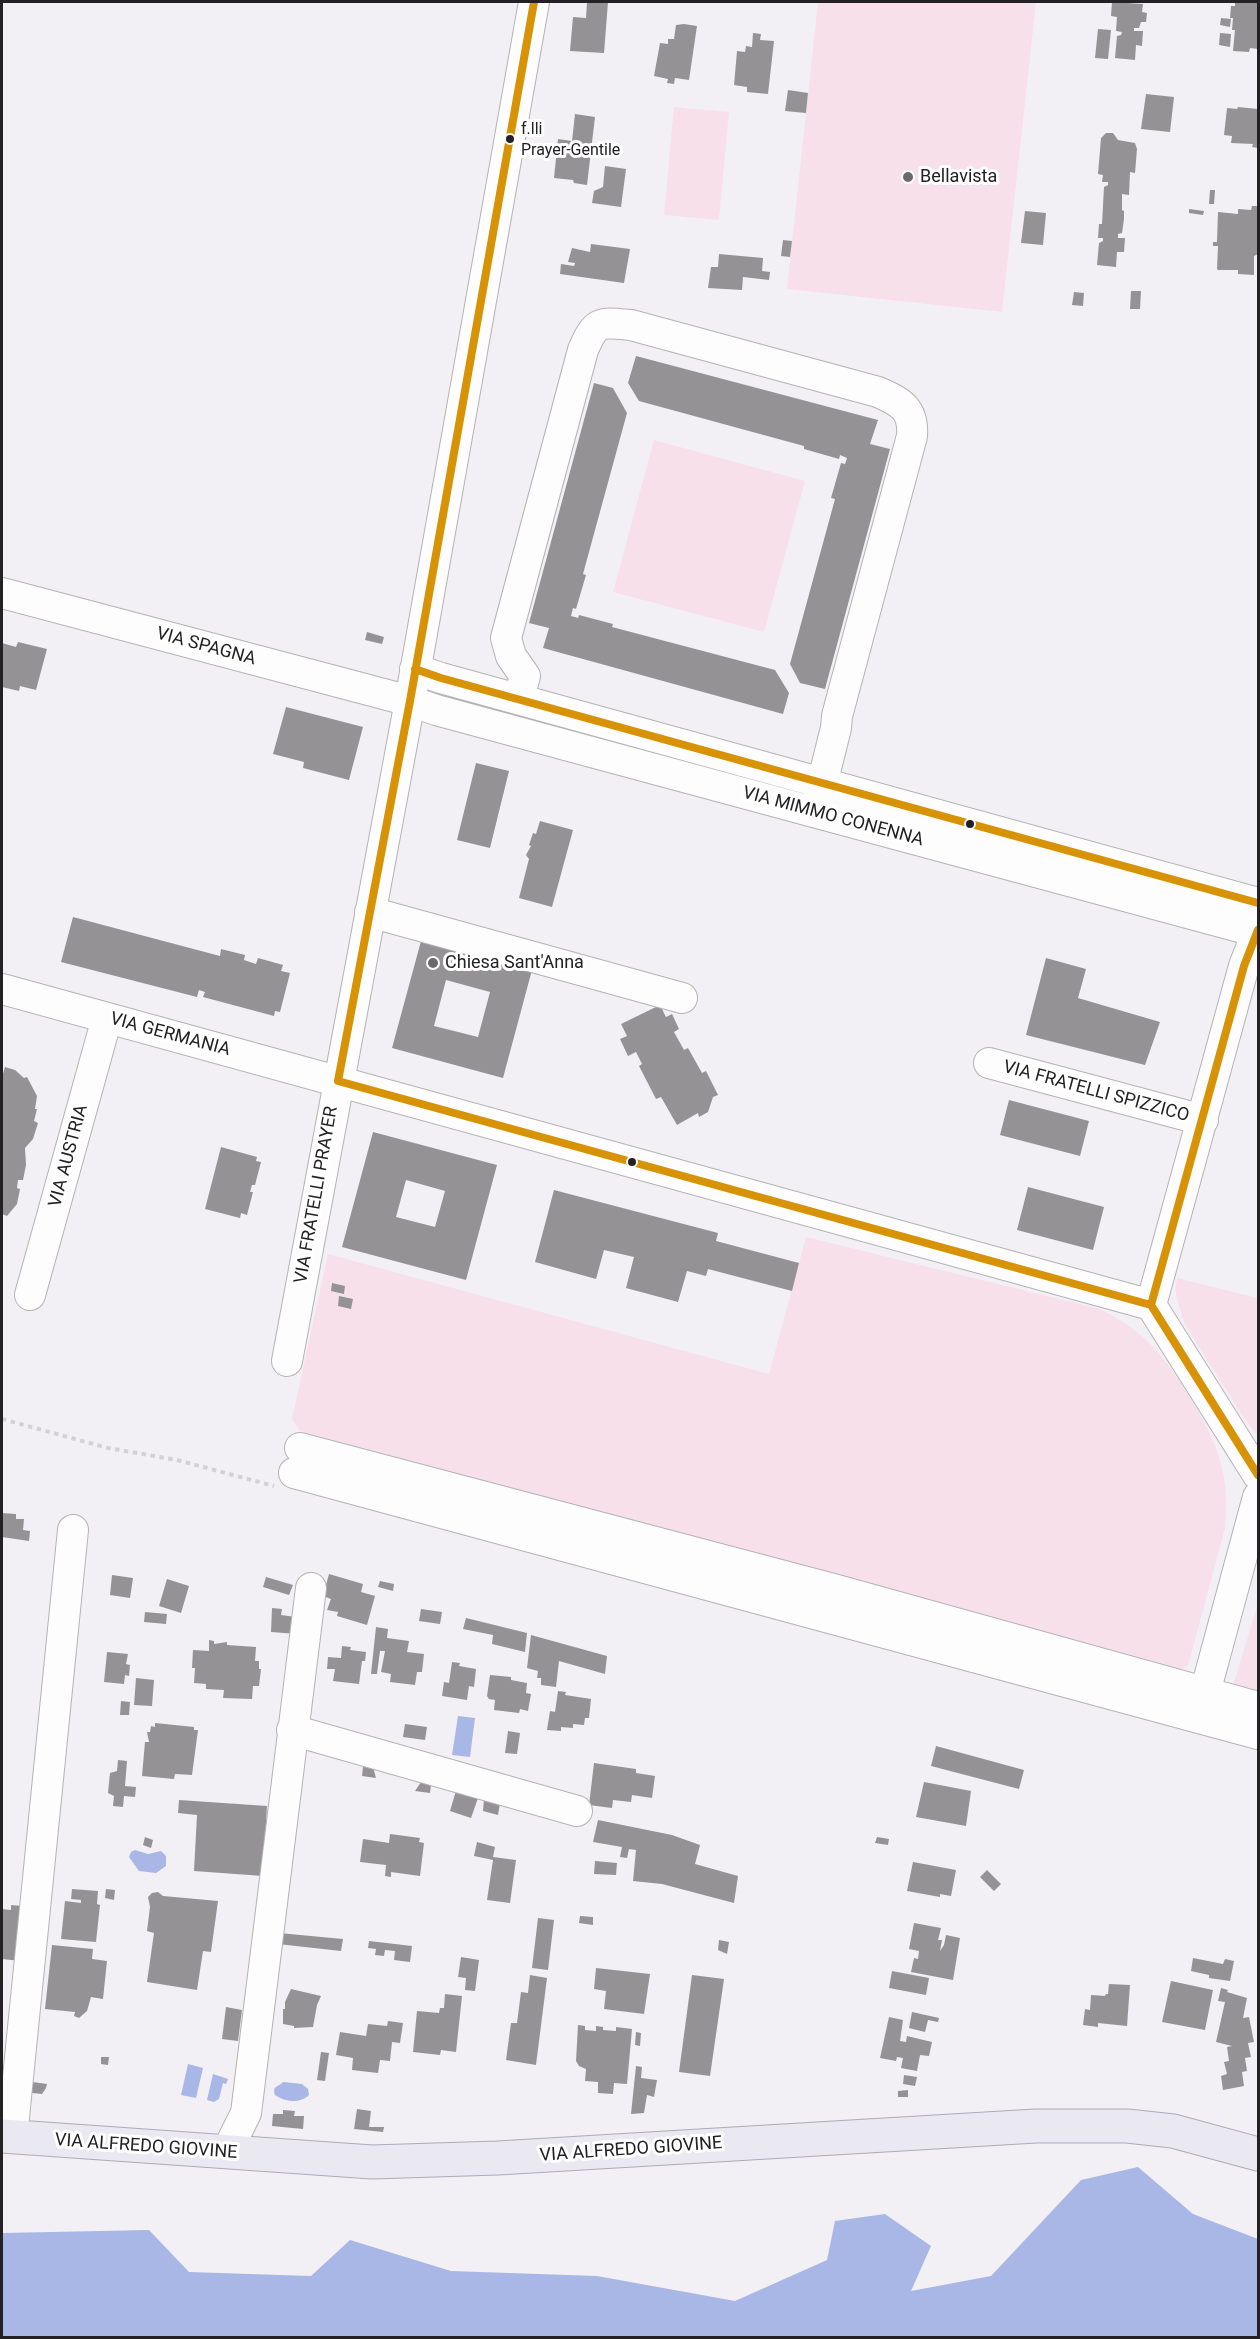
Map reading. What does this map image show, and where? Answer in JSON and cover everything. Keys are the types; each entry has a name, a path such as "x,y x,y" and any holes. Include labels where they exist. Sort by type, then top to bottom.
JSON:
{"main road":[{"name":"VIA ALFREDO GIOVINE","path":"7,2136 372,2162 477,2160 1036,2126 1127,2126 1173,2131 1258,2154"}],"street":[{"name":"VIA FRATELLI PRAYER","path":"286,1361 410,701 534,2"},
{"path":"519,698 525,676 511,656 506,639 583,350 593,329 602,323 631,325 867,389 896,399 908,410 913,423 912,436 837,716 824,783 815,812"},
{"name":"VIA SPAGNA","path":"2,593 410,701"},
{"name":"VIA MIMMO CONENNA","path":"415,669 1258,903"},
{"name":"VIA MIMMO CONENNA","path":"410,701 435,710 1258,931"},
{"path":"852,822 858,793"},
{"path":"370,912 682,998"},
{"path":"1258,931 1244,966 1151,1305 1258,1475"},
{"name":"VIA GERMANIA","path":"2,989 1151,1305"},
{"name":"VIA AUSTRIA","path":"30,1295 107,1018"},
{"name":"VIA FRATELLI SPIZZICO","path":"989,1063 1203,1120"},
{"path":"297,1460 1202,1704 1258,1707"},
{"path":"1202,1704 1258,1497"},
{"path":"7,2136 73,1530"},
{"path":"226,2153 246,2114 311,1588"},
{"path":"1202,1704 1258,1734"},
{"path":"292,1730 577,1811"}],"shaded area":[{"name":"Bellavista","path":"818,2 1036,2 1002,312 787,289"},
{"path":"674,107 729,112 719,220 664,215"},
{"path":"654,440 805,481 764,632 613,592"},
{"path":"806,1237 1100,1309 1129,1326 1151,1344 1188,1394 1214,1442 1226,1490 1225,1528 1188,1666 1179,1670 300,1431 292,1419 328,1254 769,1374"},
{"path":"1177,1278 1258,1298 1258,1437 1184,1323 1175,1291"},
{"path":"1258,1603 1258,1696 1232,1689"}],"water":[{"path":"458,1716 475,1718 470,1757 452,1755"},
{"path":"135,1850 148,1854 161,1851 166,1856 166,1866 156,1873 139,1871 129,1857"},
{"path":"188,2064 203,2068 196,2098 181,2095"},
{"path":"213,2074 228,2079 226,2084 223,2083 219,2099 214,2102 207,2100"},
{"path":"283,2082 302,2084 308,2089 309,2095 297,2101 275,2095 274,2089"},
{"path":"1138,2167 1193,2214 1258,2239 1258,2337 2,2337 2,2233 149,2230 189,2272 311,2276 350,2240 451,2271 597,2276 735,2301 827,2260 835,2221 885,2214 931,2246 911,2291 991,2276 1081,2180"}],"building":[{"path":"587,2 608,2 604,53 570,51 573,17 586,18"},
{"path":"1112,2 1143,4 1142,12 1147,13 1146,22 1141,22 1139,28 1134,28 1134,31 1143,31 1142,46 1136,45 1135,60 1115,58 1117,36 1122,32 1116,31 1117,17 1111,16"},
{"path":"1235,2 1258,2 1258,49 1250,48 1249,52 1233,51 1235,30 1232,30 1233,18 1230,18 1231,6 1235,6"},
{"path":"1221,18 1231,19 1230,27 1220,25"},
{"path":"676,25 697,26 689,80 675,78 674,84 667,83 668,79 654,76 660,43 668,44 668,39 674,39"},
{"path":"1098,29 1111,30 1108,59 1095,58"},
{"path":"753,33 761,34 760,40 774,41 768,94 747,92 747,87 734,85 737,51 745,52 746,46 752,47"},
{"path":"1220,33 1231,34 1230,47 1219,45"},
{"path":"788,90 808,93 806,113 785,111"},
{"path":"1146,94 1174,97 1170,132 1141,129"},
{"path":"1238,107 1258,109 1258,148 1252,147 1253,144 1231,143 1232,136 1224,135 1227,108 1237,109"},
{"path":"575,114 595,117 587,185 574,183 573,180 554,178 558,139 572,141"},
{"path":"1106,133 1113,133 1118,140 1135,143 1137,149 1135,173 1130,172 1129,195 1122,194 1124,219 1122,233 1118,234 1118,238 1125,238 1124,252 1117,252 1116,267 1097,265 1099,243 1103,241 1103,238 1098,238 1099,224 1102,224 1104,187 1108,185 1108,182 1102,182 1103,175 1098,174 1101,138"},
{"path":"605,166 626,169 621,207 592,203 594,191 603,187"},
{"path":"1210,190 1215,190 1214,204 1209,204"},
{"path":"1252,206 1258,206 1258,254 1254,256 1254,275 1238,274 1238,270 1218,270 1218,246 1213,246 1213,242 1217,242 1218,212 1238,214 1238,209 1251,210"},
{"path":"1189,209 1204,211 1203,215 1189,213"},
{"path":"1025,211 1046,213 1043,245 1021,243"},
{"path":"783,240 792,241 790,257 781,256"},
{"path":"591,244 630,249 624,283 560,274 561,264 574,266 575,263 568,262 572,248 590,252"},
{"path":"719,254 763,258 762,271 770,272 769,280 743,277 742,290 708,288 711,267 718,267"},
{"path":"1131,291 1141,291 1140,309 1130,309"},
{"path":"1074,292 1084,293 1083,306 1072,305"},
{"path":"636,356 878,420 870,444 890,449 825,689 800,683 790,664 835,499 831,498 841,463 845,464 847,458 840,455 839,459 804,449 804,446 639,401 628,383"},
{"path":"594,383 613,388 627,413 583,574 586,575 576,609 573,608 571,616 578,618 579,615 613,624 612,627 775,670 789,693 783,714 543,648 549,628 529,623"},
{"path":"367,632 384,637 382,644 365,640"},
{"path":"18,642 47,649 36,690 20,686 19,691 2,687 2,643 16,647"},
{"path":"286,707 363,727 349,780 303,768 304,762 273,754"},
{"path":"476,763 509,771 490,848 457,840"},
{"path":"540,821 573,830 552,907 519,898 529,859 526,855 531,846 529,845 533,833 536,834"},
{"path":"73,917 220,956 221,949 245,955 244,960 256,964 258,958 283,965 281,971 290,973 280,1012 275,1011 274,1016 203,997 205,992 199,990 197,997 61,962"},
{"path":"421,941 532,970 503,1078 392,1048","holes":["446,980 490,992 478,1037 434,1026"]},
{"path":"1046,958 1086,969 1078,998 1160,1022 1145,1065 1026,1035"},
{"path":"660,1005 666,1017 672,1014 679,1029 674,1032 684,1050 688,1048 702,1073 706,1071 718,1095 713,1097 708,1112 699,1117 698,1113 677,1125 661,1097 656,1099 639,1066 642,1064 636,1052 628,1056 620,1039 627,1036 621,1024"},
{"path":"5,1067 15,1070 24,1078 27,1077 37,1096 34,1121 38,1123 33,1139 25,1148 26,1165 23,1180 18,1180 17,1188 20,1189 17,1204 7,1216 2,1214 2,1077"},
{"path":"1009,1100 1089,1121 1080,1156 1000,1135"},
{"path":"373,1132 497,1165 466,1280 342,1247","holes":["406,1180 445,1191 435,1227 396,1217"]},
{"path":"221,1147 257,1157 256,1161 261,1162 255,1185 252,1185 250,1192 253,1192 247,1215 241,1213 240,1218 205,1209"},
{"path":"1028,1187 1104,1207 1093,1250 1017,1230"},
{"path":"554,1190 718,1233 716,1241 799,1263 792,1291 708,1269 706,1276 687,1271 678,1302 626,1288 634,1257 604,1250 596,1279 535,1262"},
{"path":"332,1283 345,1286 344,1294 331,1291"},
{"path":"339,1296 353,1299 351,1309 338,1306"},
{"path":"2,1513 16,1514 16,1519 24,1519 23,1530 30,1531 29,1541 2,1537"},
{"path":"329,1574 363,1584 361,1592 375,1596 367,1625 337,1616 338,1612 327,1610 331,1599 323,1596"},
{"path":"112,1575 133,1578 130,1598 110,1595"},
{"path":"266,1577 293,1585 289,1595 263,1587"},
{"path":"167,1579 189,1586 181,1613 159,1606"},
{"path":"380,1581 394,1584 393,1591 378,1587"},
{"path":"272,1608 282,1609 281,1615 296,1617 297,1634 271,1632"},
{"path":"421,1609 442,1612 440,1624 419,1621"},
{"path":"145,1612 167,1614 166,1624 144,1622"},
{"path":"466,1618 527,1633 525,1652 492,1644 493,1635 463,1629"},
{"path":"376,1627 388,1629 387,1638 409,1641 407,1652 424,1654 422,1672 417,1672 415,1685 390,1682 391,1674 381,1672 385,1651 380,1651 377,1674 371,1674"},
{"path":"531,1635 607,1656 605,1674 559,1661 556,1687 541,1685 541,1678 537,1678 538,1671 527,1668"},
{"path":"209,1640 214,1641 214,1644 227,1642 227,1645 256,1647 255,1661 259,1661 259,1669 261,1669 259,1686 253,1686 252,1699 223,1698 224,1690 206,1689 206,1684 194,1683 193,1650 209,1651"},
{"path":"342,1646 351,1647 350,1650 366,1652 365,1661 362,1661 359,1684 333,1681 335,1669 327,1669 328,1657 341,1658"},
{"path":"107,1652 128,1654 126,1664 130,1665 129,1676 125,1675 124,1684 104,1682"},
{"path":"452,1662 460,1663 459,1666 476,1669 474,1687 469,1686 467,1700 442,1696 444,1682 449,1683"},
{"path":"490,1675 511,1677 511,1680 527,1683 526,1693 531,1694 528,1711 520,1709 519,1713 494,1710 495,1700 487,1696"},
{"path":"136,1678 154,1680 152,1706 134,1705"},
{"path":"558,1691 566,1692 565,1695 591,1699 589,1718 585,1718 584,1725 573,1724 573,1728 561,1727 561,1731 547,1730 550,1711 555,1712"},
{"path":"121,1701 130,1702 129,1715 120,1715"},
{"path":"155,1723 194,1727 194,1730 198,1730 192,1775 175,1774 174,1779 142,1776 145,1742 149,1742 147,1732 150,1732 151,1726 155,1727"},
{"path":"405,1724 427,1727 425,1740 403,1737"},
{"path":"508,1731 520,1733 517,1754 505,1753"},
{"path":"936,1746 1024,1770 1019,1789 931,1766"},
{"path":"364,1758 373,1767 376,1778 362,1776"},
{"path":"118,1760 127,1761 125,1786 136,1787 135,1797 124,1796 123,1807 113,1806 114,1796 108,1793 110,1773 117,1771"},
{"path":"594,1763 636,1769 636,1773 655,1776 652,1798 632,1795 631,1802 613,1800 612,1808 589,1805"},
{"path":"432,1776 430,1793 415,1791 421,1782"},
{"path":"924,1782 971,1791 966,1826 916,1817"},
{"path":"458,1784 501,1797 498,1815 483,1811 484,1799 478,1798 471,1818 450,1811"},
{"path":"179,1800 267,1806 263,1876 194,1871 197,1815 178,1813"},
{"path":"598,1820 672,1835 700,1845 695,1864 738,1876 734,1903 662,1884 633,1881 636,1850 629,1849 627,1858 620,1857 622,1847 593,1842"},
{"path":"390,1834 420,1838 419,1842 424,1843 420,1876 391,1872 391,1877 385,1876 386,1865 360,1862 363,1839 389,1843"},
{"path":"145,1837 153,1840 151,1848 143,1845"},
{"path":"877,1837 889,1839 888,1845 875,1843"},
{"path":"477,1842 495,1847 493,1857 516,1860 510,1903 487,1900 493,1860 474,1856"},
{"path":"595,1861 617,1863 616,1875 594,1874"},
{"path":"913,1862 956,1870 951,1896 940,1894 940,1897 907,1891"},
{"path":"987,1870 1001,1884 994,1891 980,1877"},
{"path":"72,1889 98,1891 97,1904 100,1905 96,1942 61,1939 65,1901 81,1903 81,1900 71,1899"},
{"path":"106,1889 115,1890 114,1900 105,1898"},
{"path":"158,1892 163,1896 218,1901 211,1952 203,1951 197,1990 147,1982 154,1933 147,1931 150,1907 148,1897"},
{"path":"11,1905 32,1907 21,1961 2,1959 2,1909 11,1910"},
{"path":"580,1916 593,1917 593,1925 579,1923"},
{"path":"538,1918 554,1920 548,1970 532,1968"},
{"path":"914,1923 941,1928 938,1940 942,1940 940,1951 946,1935 960,1938 953,1980 911,1972 914,1958 918,1959 919,1951 909,1949"},
{"path":"279,1933 343,1939 341,1951 278,1944"},
{"path":"719,1940 729,1942 727,1954 718,1950"},
{"path":"369,1941 412,1946 410,1962 394,1960 395,1951 385,1950 384,1956 375,1955 376,1949 368,1948"},
{"path":"52,1945 93,1949 92,1959 107,1961 103,1999 91,1997 87,2011 79,2018 74,2016 75,2012 45,2009"},
{"path":"461,1957 479,1960 475,1991 465,1990 466,1978 458,1977"},
{"path":"1193,1958 1223,1964 1225,1959 1234,1961 1230,1981 1209,1978 1209,1975 1191,1971"},
{"path":"596,1968 650,1974 644,2014 604,2009 606,1991 594,1989"},
{"path":"892,1971 929,1978 926,1995 889,1988"},
{"path":"530,1975 547,1978 536,2065 506,2060 511,2023 517,2023 521,1992 528,1993"},
{"path":"692,1975 724,1979 710,2076 679,2072"},
{"path":"1171,1981 1213,1990 1205,2030 1162,2022"},
{"path":"1109,1984 1130,1985 1127,2026 1098,2023 1098,2027 1083,2025 1085,2009 1090,2010 1091,1995 1105,1996 1108,1994"},
{"path":"1221,1988 1247,1998 1243,2018 1249,2017 1254,2042 1248,2043 1251,2057 1245,2058 1247,2071 1242,2072 1244,2086 1223,2090 1221,2076 1227,2074 1224,2062 1229,2061 1227,2047 1232,2046 1216,2042 1225,2002 1218,2001"},
{"path":"291,1989 321,1996 313,2027 294,2028 294,2026 283,2024 283,2009 285,2009 285,2002"},
{"path":"445,1994 462,1996 456,2052 441,2050 440,2055 413,2052 417,2011 439,2013 440,2008 444,2008"},
{"path":"226,2007 242,2010 238,2041 222,2039"},
{"path":"912,2012 939,2018 938,2022 928,2020 925,2032 909,2028"},
{"path":"889,2017 903,2020 900,2041 906,2042 907,2036 932,2042 929,2056 920,2055 917,2071 901,2068 903,2058 897,2057 896,2061 880,2058"},
{"path":"388,2021 403,2023 400,2043 392,2042 390,2061 380,2060 378,2073 352,2070 353,2058 336,2055 340,2032 366,2036 368,2024 387,2026"},
{"path":"578,2025 585,2026 585,2030 596,2031 596,2026 603,2027 603,2030 616,2031 616,2027 632,2029 627,2084 614,2083 613,2094 598,2093 598,2082 585,2081 586,2069 579,2066 576,2061"},
{"path":"636,2032 641,2033 640,2046 635,2045"},
{"path":"321,2052 329,2053 325,2081 317,2080"},
{"path":"101,2057 109,2057 108,2065 101,2064"},
{"path":"636,2066 642,2067 641,2078 657,2080 654,2097 647,2095 644,2113 631,2114"},
{"path":"904,2075 917,2077 915,2086 903,2084"},
{"path":"25,2081 47,2084 42,2094 24,2092"},
{"path":"908,2090 908,2097 898,2097 898,2091"},
{"path":"357,2109 371,2111 369,2127 384,2127 383,2132 354,2129"},
{"path":"283,2110 295,2111 294,2116 304,2116 303,2129 272,2126 273,2114 283,2114"}],"transit line":[{"path":"534,2 410,701 338,1081 1151,1305"},
{"path":"415,669 1258,903"},
{"path":"1258,930 1244,966 1151,1305 1258,1475"}],"place":[{"name":"f.lli Prayer-Gentile","path":"510,139"},
{"name":"Bellavista","path":"908,177"},
{"name":"Chiesa Sant'Anna","path":"433,963"}]}
